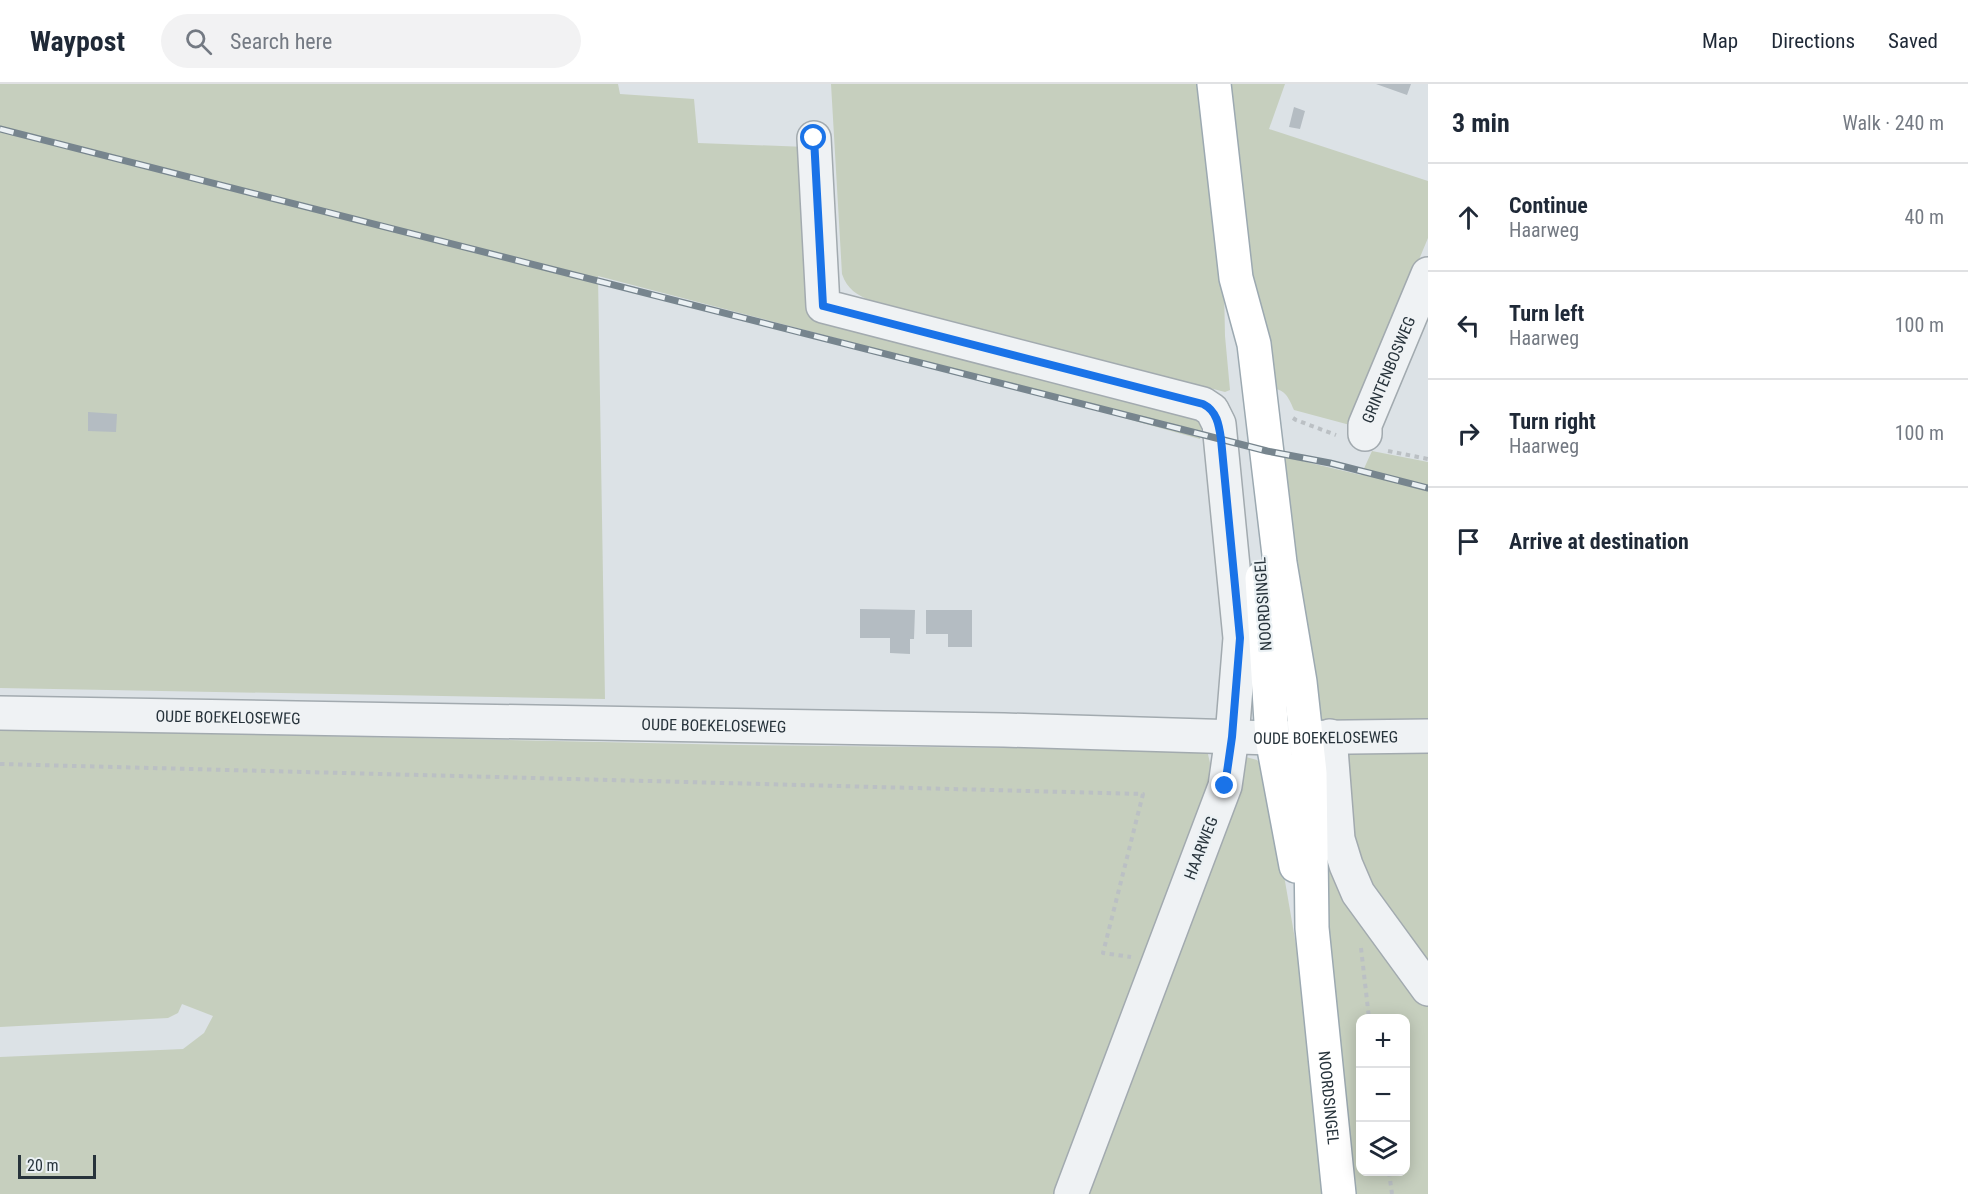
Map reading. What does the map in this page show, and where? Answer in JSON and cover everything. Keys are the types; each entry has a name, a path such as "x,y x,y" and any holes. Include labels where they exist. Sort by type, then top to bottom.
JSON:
{"main road":[{"name":"NOORDSINGEL","path":"1214,84 1236,278 1234,334 1264,596 1269,713 1293,853 1312,928"},
{"name":"NOORDSINGEL","path":"1236,278 1254,344 1280,563 1299,682 1318,736 1310,773 1312,928 1339,1194"}],"street":[{"name":"HAARWEG","path":"814,138 823,306 1203,404 1212,410 1219,424 1240,638 1232,737 1225,786 1071,1194"},
{"name":"GRINTENBOSWEG","path":"1365,434 1365,425 1428,274"},
{"name":"OUDE BOEKELOSEWEG","path":"0,713 1004,730 1272,738 1428,736"},
{"path":"1318,736 1338,839 1346,865 1358,892 1428,989"}],"path":[{"path":"1365,434 1370,442 1383,450 1428,459"},
{"path":"0,764 1143,794 1103,953 1158,962"},
{"path":"1390,1176 1392,1194"}],"green space":[{"path":"0,84 618,84 620,94 694,99 698,143 807,147 813,286 1204,407 1200,439 843,340 598,276 605,699 0,688"},
{"path":"831,84 1200,84 1224,288 1225,336 1230,390 1225,392 871,301 853,291 842,274"},
{"path":"1228,84 1285,84 1269,129 1428,181 1428,238 1350,425 1294,410 1285,394 1268,387 1251,288"},
{"path":"1372,451 1428,462 1428,724 1314,722 1277,455 1361,475"},
{"path":"0,729 738,745 1207,750 1210,763 1207,808 1064,1194 0,1194 0,1057 183,1049 204,1033 213,1016 182,1004 178,1013 168,1018 0,1027"},
{"path":"1341,748 1428,754 1428,976 1354,862"},
{"path":"1323,751 1333,843 1428,1001 1428,1194 1354,1194 1328,972"},
{"path":"1246,757 1257,760 1266,771 1301,974 1324,1194 1085,1194"}],"building":[{"path":"1376,84 1411,84 1407,95"},
{"path":"1294,107 1305,111 1300,129 1289,127"},
{"path":"88,412 117,414 116,432 88,431"},
{"path":"860,609 915,610 914,639 910,639 910,654 890,653 890,638 860,638"},
{"path":"926,610 972,610 972,647 948,647 948,634 926,634"}],"railway":[{"path":"0,129 1267,451 1330,463 1428,488"}],"route":[{"path":"814,138 823,306 1203,404 1212,410 1219,424 1221,439 1240,638 1232,737 1225,786"}]}
